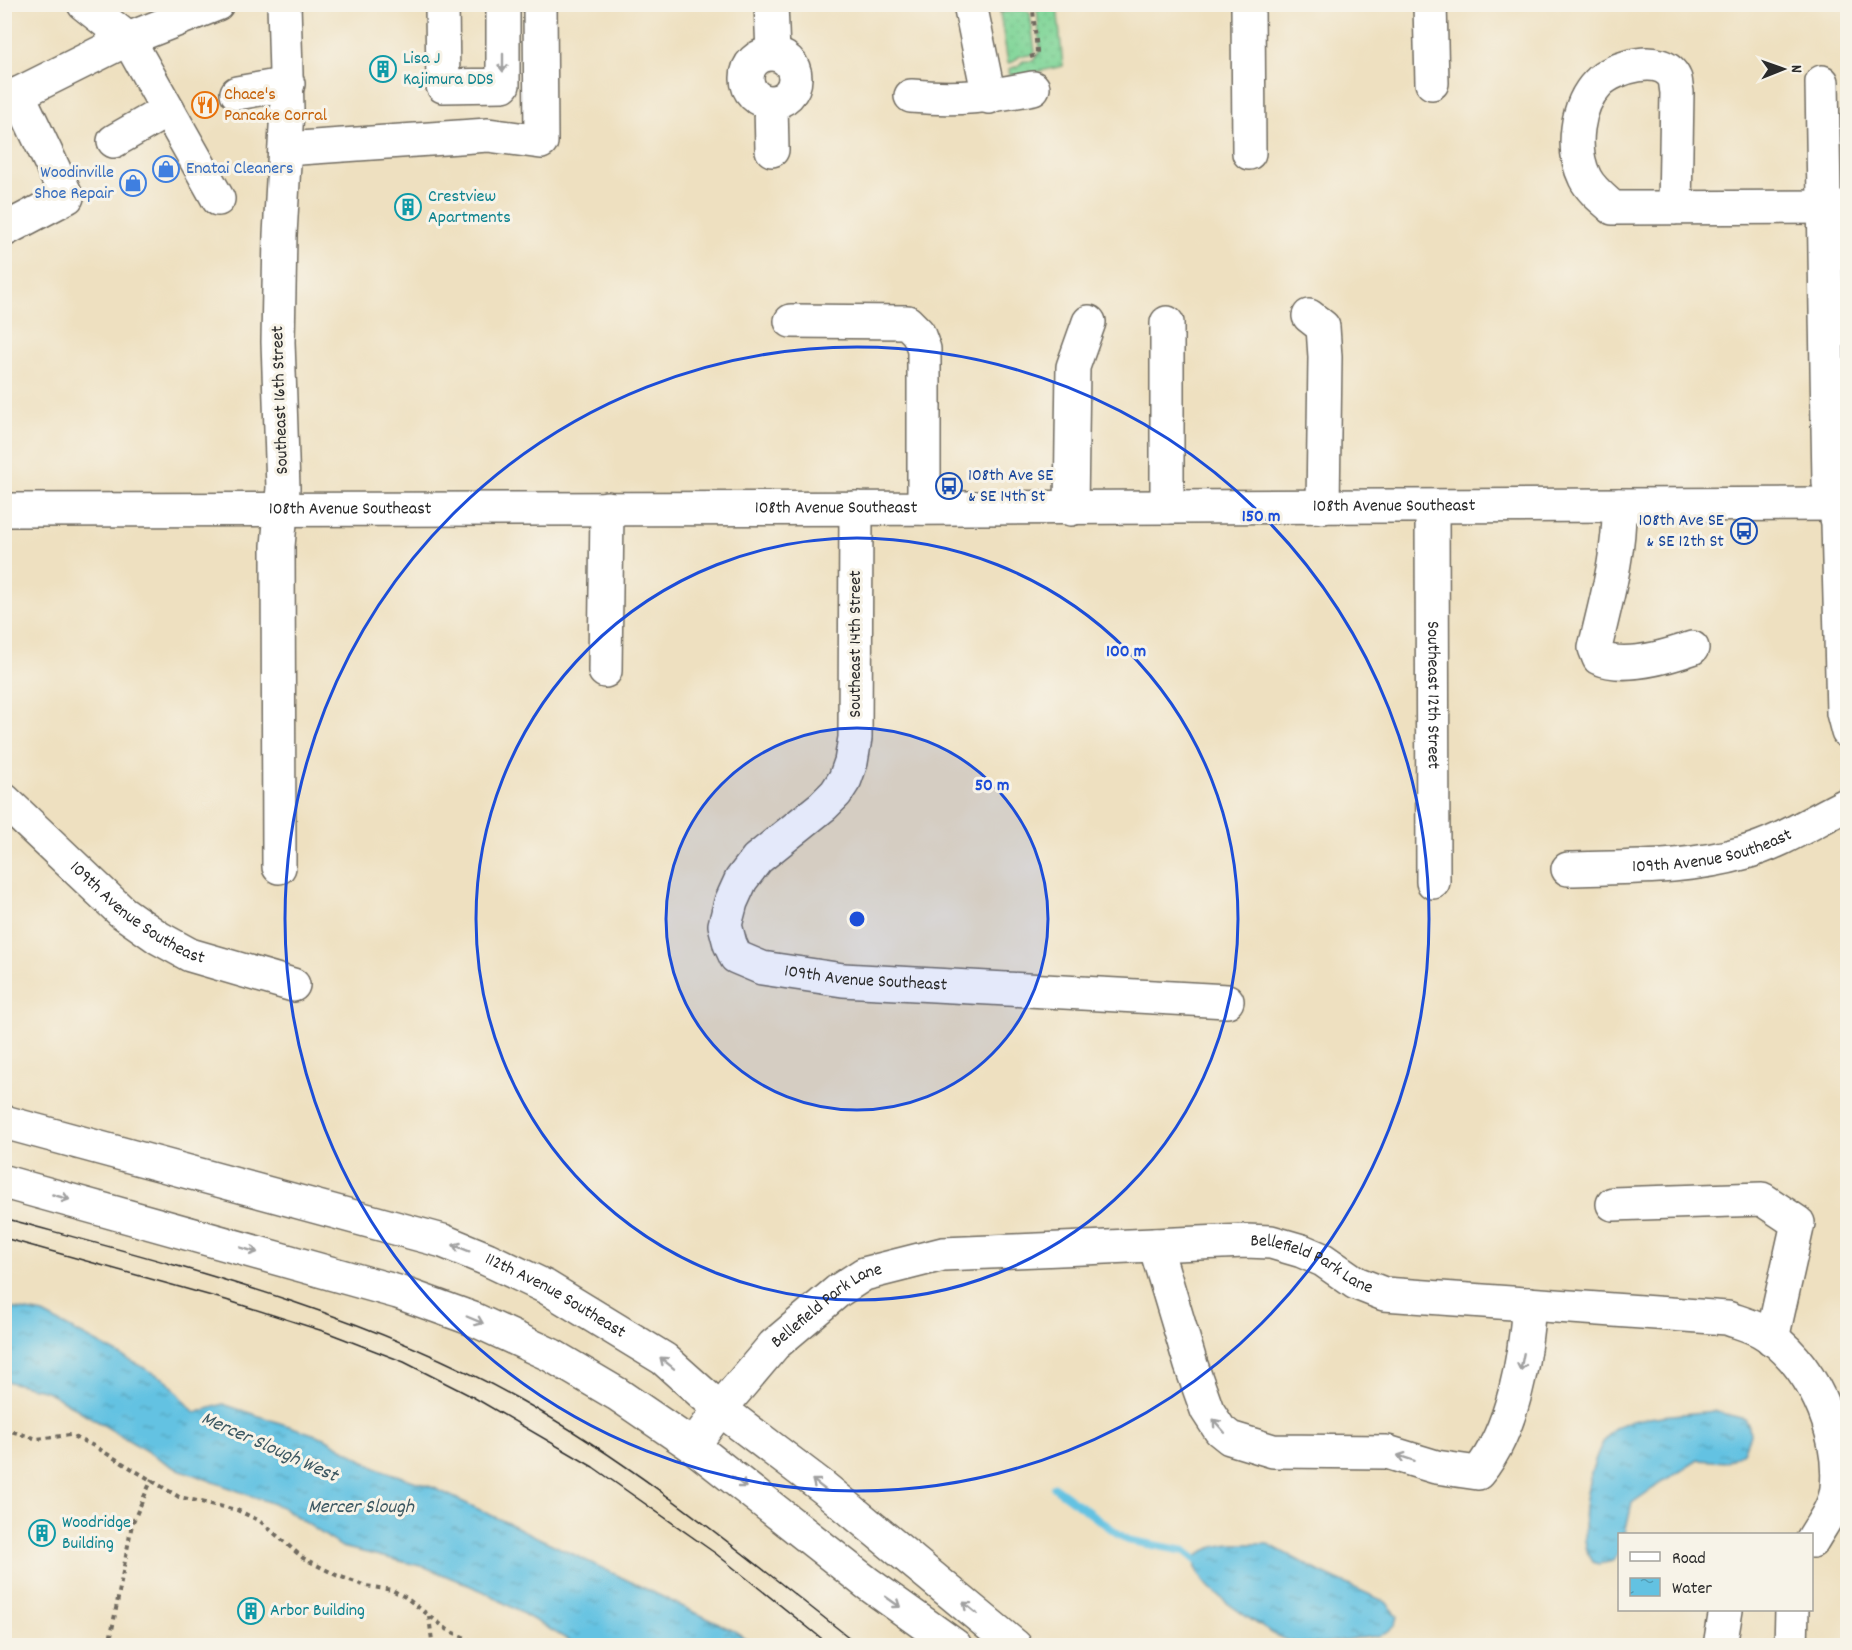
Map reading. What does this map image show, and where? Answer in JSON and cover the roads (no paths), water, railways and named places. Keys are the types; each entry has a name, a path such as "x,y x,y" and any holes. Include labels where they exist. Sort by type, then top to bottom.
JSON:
{"street":[{"path":"84,4 128,39 218,199"},
{"path":"4,230 67,197 9,92 128,39 217,4"},
{"name":"Southeast 16th Street","path":"279,867 278,546 283,479 278,342 279,235 288,84 284,4"},
{"path":"442,4 443,86 503,85 503,4"},
{"path":"285,148 488,135 541,142 540,4"},
{"path":"771,4 773,53 790,61 796,79 789,96 771,104 772,150"},
{"path":"1248,4 1249,153"},
{"path":"1430,4 1432,83"},
{"path":"983,8 989,97"},
{"path":"1675,208 1677,92 1675,78 1667,69 1657,65 1639,64 1615,71 1598,83 1586,102 1578,124 1578,155 1585,178 1596,194 1613,208 1675,208 1836,207"},
{"path":"911,96 951,99 989,97 1028,73"},
{"path":"1822,82 1836,207 1829,483 1841,504 1838,523 1846,720"},
{"path":"237,93 288,84"},
{"path":"114,141 168,110"},
{"path":"1309,316 1323,327 1325,357 1323,507"},
{"path":"791,321 908,322 918,333 924,349 924,508"},
{"path":"1071,509 1073,367 1089,322"},
{"path":"1167,323 1167,507"},
{"name":"108th Avenue Southeast","path":"4,510 1071,509 1841,504"},
{"path":"1619,505 1620,531 1596,648 1599,658 1610,663 1664,658 1692,648"},
{"name":"Southeast 12th Street","path":"1432,507 1433,882"},
{"path":"605,671 607,508"},
{"name":"Southeast 14th Street","path":"846,779 855,738 856,508"},
{"name":"109th Avenue Southeast","path":"846,779 824,806 757,859 741,880 731,902 725,925 736,957 762,968 843,980 1227,1001"},
{"name":"109th Avenue Southeast","path":"4,800 122,912 159,938 190,955 293,985"},
{"name":"109th Avenue Southeast","path":"1568,870 1683,864 1744,853 1782,839 1848,804"},
{"name":"112th Avenue Southeast","path":"4,1122 443,1241 546,1287 664,1359 720,1410 823,1487 1015,1646"},
{"path":"4,1182 398,1292 473,1319 551,1354 617,1394 693,1446 867,1583 955,1646"},
{"path":"1613,1204 1762,1199 1798,1223 1772,1339"},
{"name":"Bellefield Park Lane","path":"693,1446 774,1346 838,1291 864,1274 943,1254 1245,1241 1271,1242 1323,1260 1356,1283 1384,1294 1727,1318 1762,1331 1784,1348 1803,1368 1831,1431 1837,1462 1837,1490 1830,1511 1813,1539"},
{"path":"1155,1245 1207,1410 1220,1430 1230,1438 1273,1451 1388,1452 1436,1467 1478,1473 1492,1457 1517,1387 1527,1336 1528,1304"},
{"path":"1720,1646 1726,1611"},
{"path":"1791,1646 1792,1611"}],"water":[{"name":"Mercer Slough","path":"5,1307 43,1314 167,1380 195,1413 223,1404 325,1438 376,1468 434,1488 736,1632 755,1645 577,1645 485,1592 425,1567 342,1547 282,1507 173,1467 47,1391 5,1381"},
{"path":"1713,1411 1745,1419 1750,1435 1743,1452 1727,1462 1698,1460 1632,1503 1625,1533 1618,1533 1618,1554 1613,1561 1600,1564 1592,1562 1584,1532 1585,1512 1587,1490 1599,1450 1608,1435 1618,1426 1637,1420"},
{"path":"1232,1544 1268,1544 1322,1573 1386,1602 1398,1616 1396,1623 1389,1632 1378,1636 1324,1643 1298,1643 1280,1638 1226,1602 1202,1578 1196,1567 1197,1557 1209,1549"}],"waterway":[{"path":"1054,1487 1127,1540 1185,1551 1196,1560"}],"tram line":[{"path":"4,1218 266,1293 331,1315 456,1367 517,1398 607,1454 693,1515 860,1646"},
{"path":"4,1238 226,1300 326,1332 404,1362 473,1397 593,1467 715,1553 831,1646"}],"place":[{"name":"Lisa J Kajimura DDS","path":"383,69"},
{"name":"Chace's Pancake Corral","path":"205,105"},
{"name":"Enatai Cleaners","path":"166,169"},
{"name":"Woodinville Shoe Repair","path":"133,183"},
{"name":"Crestview Apartments","path":"408,207"},
{"name":"108th Ave SE & SE 14th St","path":"949,486"},
{"name":"108th Ave SE & SE 12th St","path":"1744,531"},
{"name":"Woodridge Building","path":"42,1533"},
{"name":"Arbor Building","path":"251,1611"}],"water label":[{"name":"Mercer Slough West","path":"269,1448"}]}
